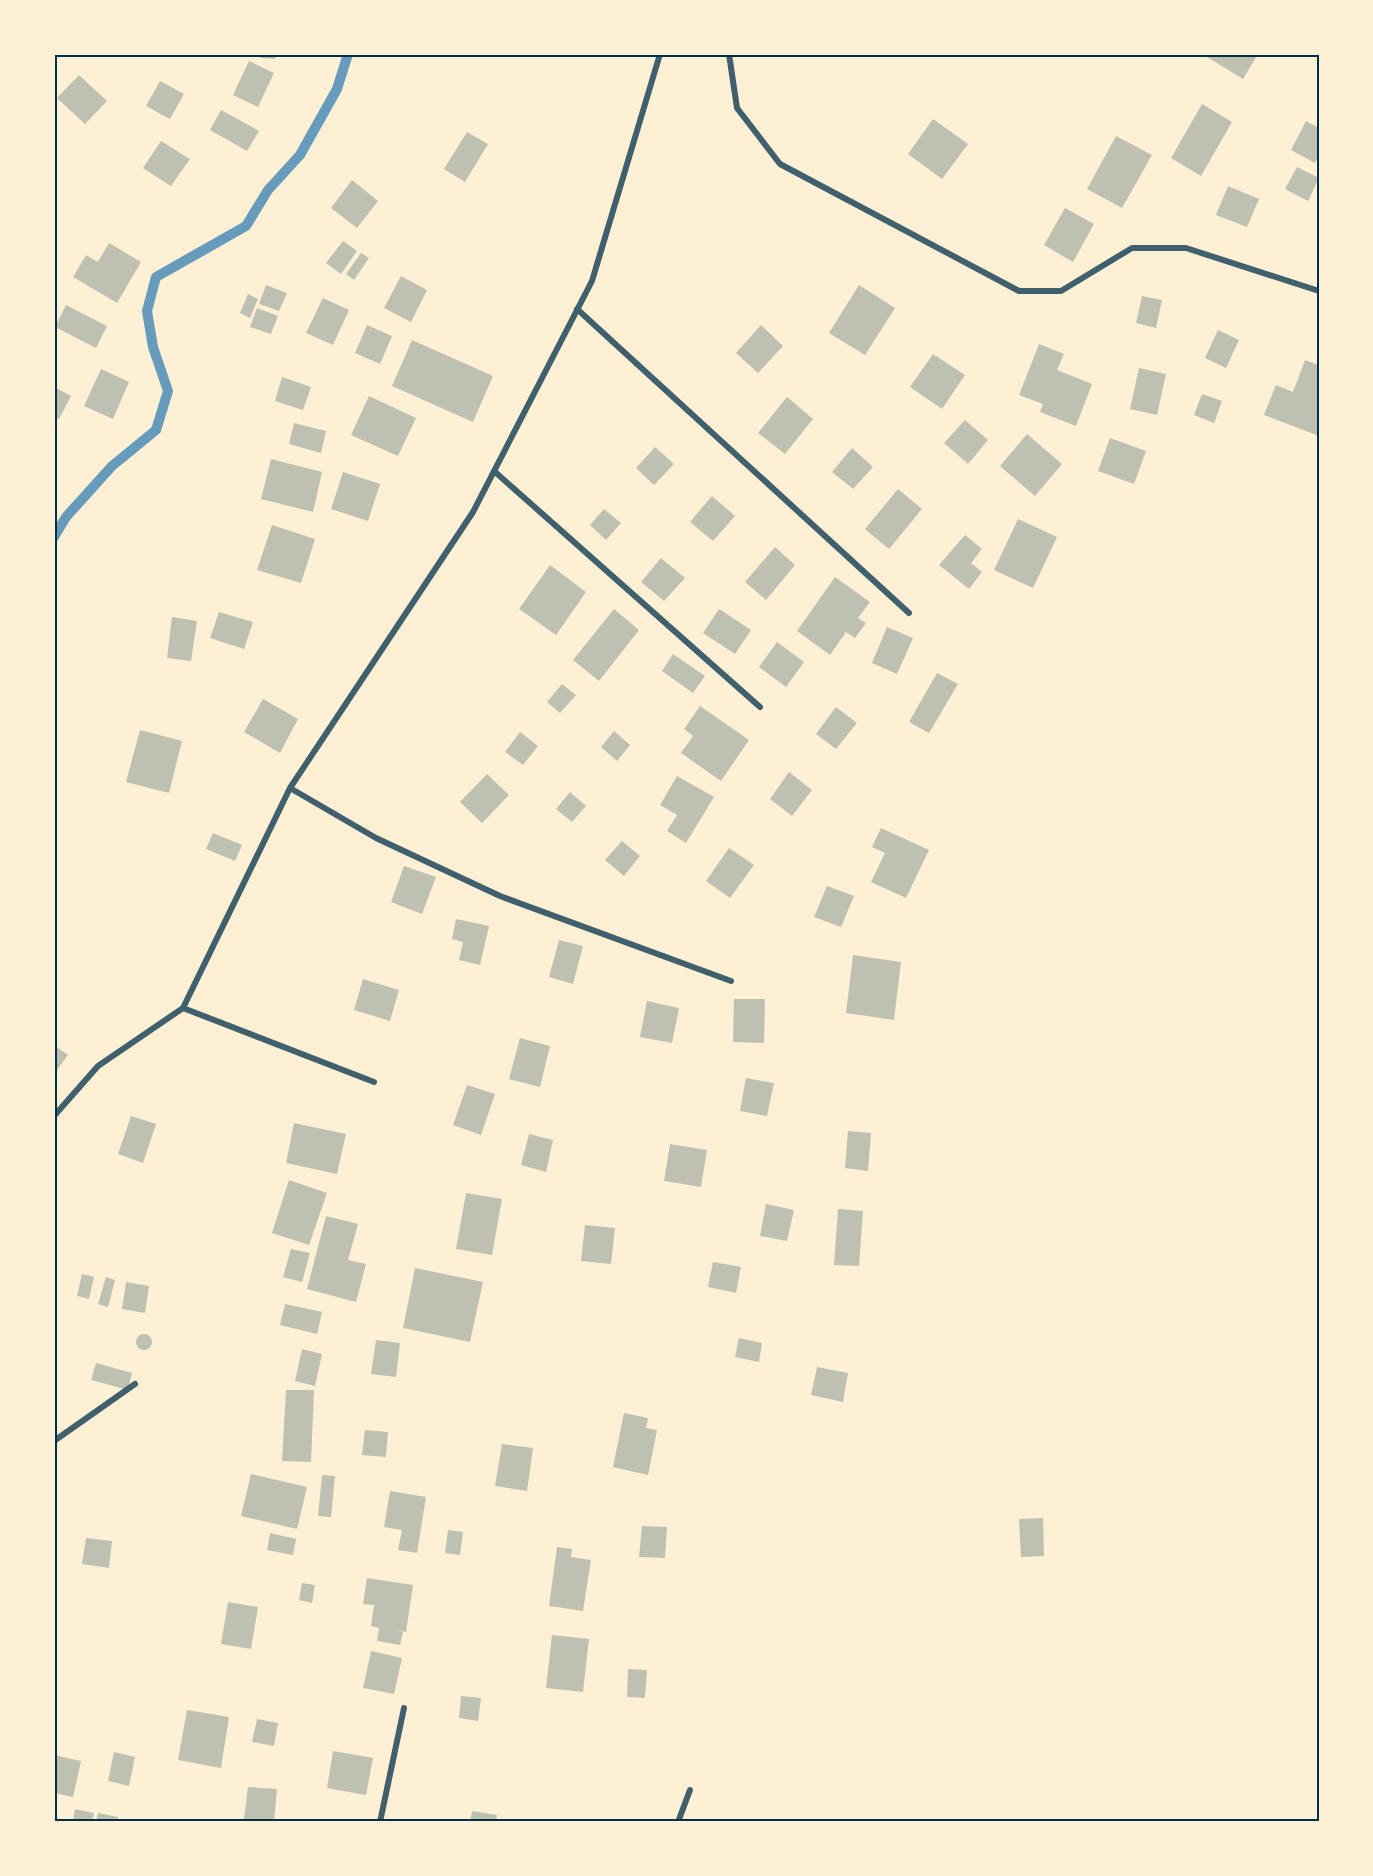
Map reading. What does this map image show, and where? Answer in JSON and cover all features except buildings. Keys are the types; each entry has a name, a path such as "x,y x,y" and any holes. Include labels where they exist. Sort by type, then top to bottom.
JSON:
{"street":[{"path":"54,1116 98,1066 183,1008 290,788 473,512 592,281 660,54"},
{"path":"729,54 737,108 780,164 1019,291 1061,291 1132,248 1186,248 1319,291"},
{"path":"577,309 909,613"},
{"path":"494,471 760,707"},
{"path":"290,788 376,838 500,896 731,981"},
{"path":"183,1008 374,1082"},
{"path":"54,1441 135,1384"},
{"path":"380,1822 404,1707"},
{"path":"678,1822 690,1790"}],"waterway":[{"path":"54,537 66,517 112,466 156,430 168,391 153,347 147,311 156,277 246,226 268,190 300,155 337,89 348,54"}]}
